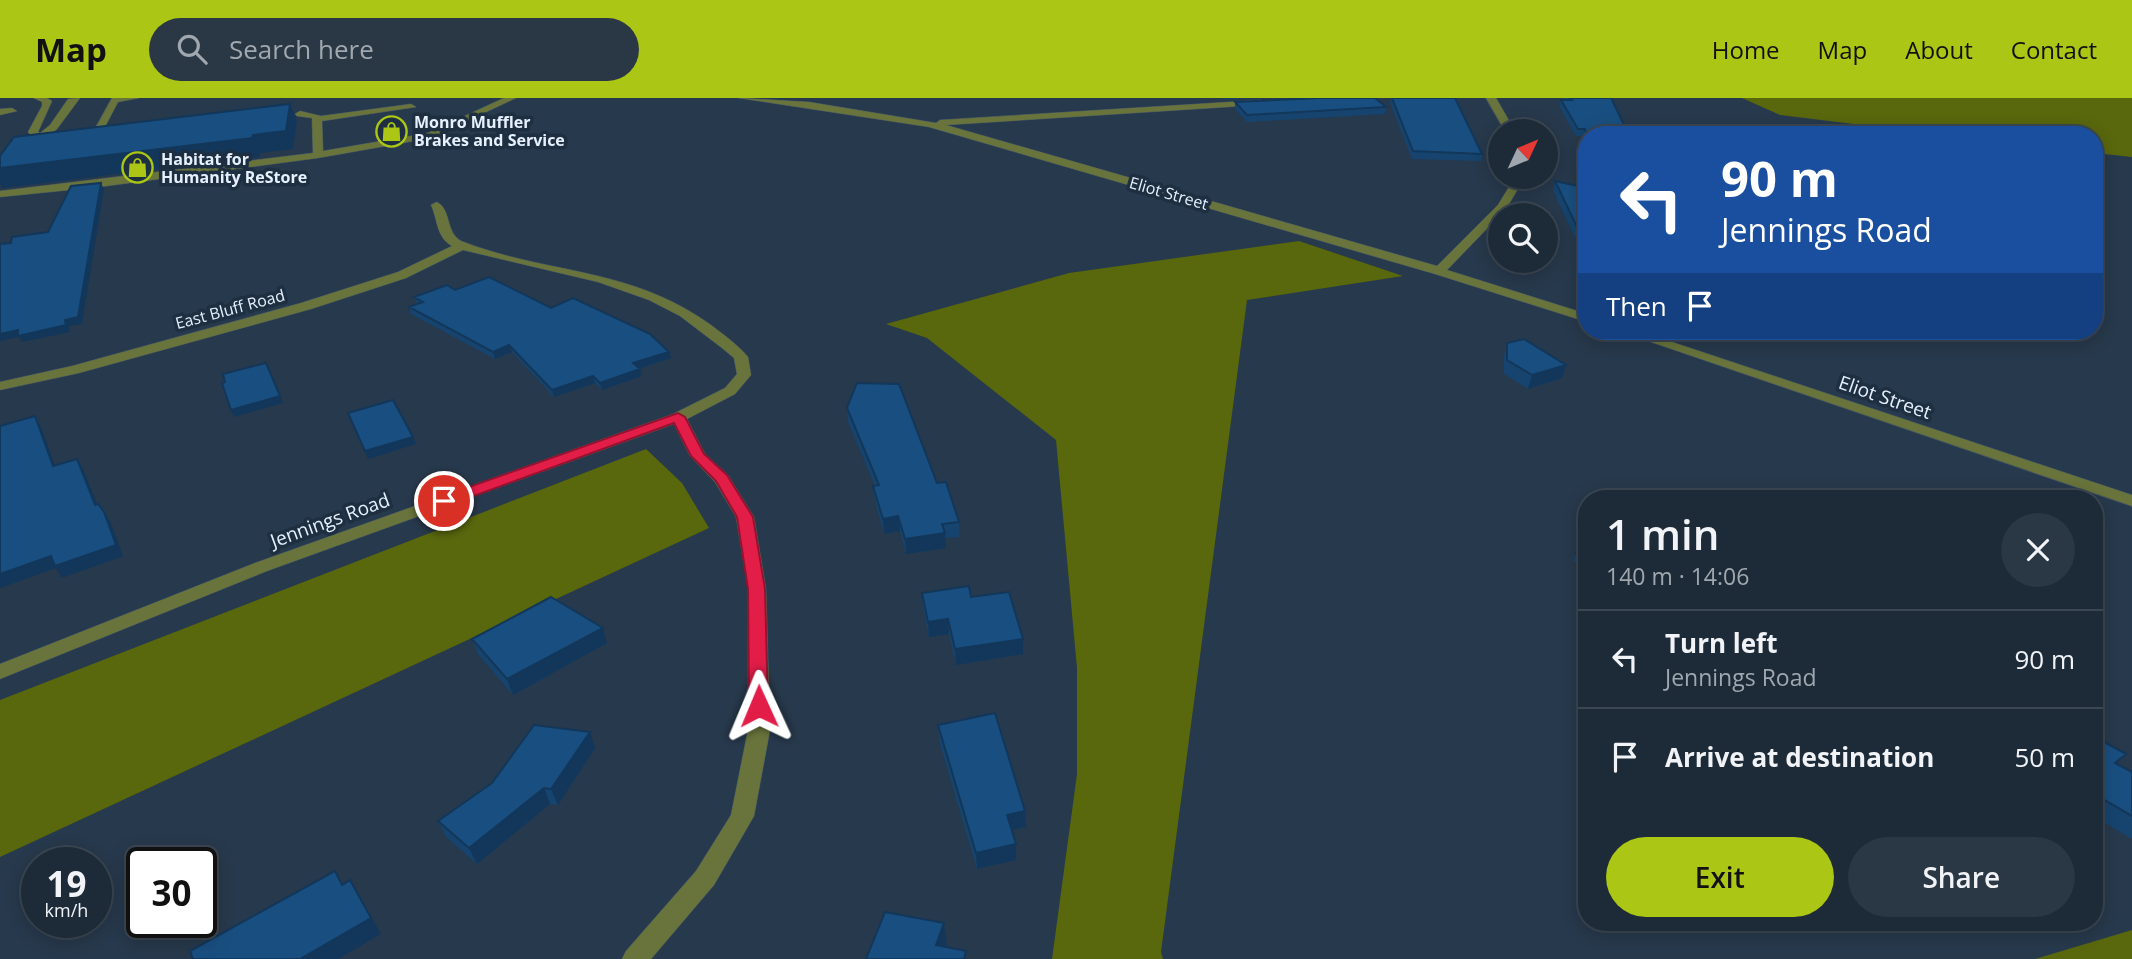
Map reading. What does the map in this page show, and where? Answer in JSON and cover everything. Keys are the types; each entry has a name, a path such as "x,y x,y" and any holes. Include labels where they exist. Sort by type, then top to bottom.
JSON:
{"street":[{"path":"39,98 47,101 47,106 33,132 35,144 51,131 68,103 75,98"},
{"path":"95,138 115,100 134,98"},
{"path":"0,194 99,184 318,155 431,135 511,98"},
{"name":"Eliot Street","path":"744,98 930,124 1439,271 1578,315"},
{"path":"1480,98 1491,98 1503,119"},
{"path":"930,124 1268,102"},
{"path":"317,119 411,107"},
{"path":"286,115 300,110 317,116 318,155"},
{"path":"0,112 12,111"},
{"path":"83,140 108,137"},
{"path":"1439,271 1502,206 1513,189"},
{"path":"437,205 444,216 444,231 449,239 461,246"},
{"name":"East Bluff Road","path":"0,386 74,370 306,306 402,275 461,246"},
{"name":"Jennings Road","path":"0,672 261,567 678,417 730,391 744,375 741,357 713,331 691,314 662,300 618,283 523,263 461,246"},
{"name":"Eliot Street","path":"1653,340 2099,490"},
{"path":"635,959 705,878 742,816 759,730 757,589 745,517 722,479 698,456 678,417"},
{"name":"Eliot Street","path":"2103,491 2132,501"}],"green space":[{"path":"1742,98 2132,98 2132,157 2103,154 2103,126 1870,126 1780,115"},
{"path":"1299,241 1403,276 1247,300 1161,952 1163,959 1052,959 1077,774 1077,668 1056,440 927,338 886,324 1069,273"},
{"path":"646,449 682,483 709,528 0,857 0,700"},
{"path":"2132,930 2132,959 2035,959"}],"building":[{"path":"1375,98 1386,107 1247,115 1235,102"},
{"path":"1392,98 1455,98 1482,154 1413,151"},
{"path":"1570,98 1611,98 1625,126 1578,126 1578,129 1561,100 1572,100"},
{"path":"290,104 286,131 253,135 252,138 0,168 0,156 14,137"},
{"path":"1558,182 1578,186 1578,229 1558,187"},
{"path":"101,183 78,317 65,320 66,325 18,336 18,330 0,334 0,244 11,243 12,237 48,232 71,186"},
{"path":"489,277 551,308 573,298 650,334 669,352 633,363 640,369 600,383 593,376 552,390 509,345 493,352 409,307 423,302 414,297 447,285 455,290"},
{"path":"1524,339 1566,365 1532,375 1507,360 1507,343"},
{"path":"266,363 280,396 231,410 222,383 225,382 223,374"},
{"path":"857,383 899,384 937,483 946,482 959,522 942,524 945,533 905,539 898,516 883,519 873,486 879,485 847,408"},
{"path":"393,400 413,437 365,451 348,413"},
{"path":"35,416 53,466 77,459 95,505 98,504 104,512 116,545 55,566 51,556 0,574 0,426"},
{"path":"969,586 971,597 1009,592 1023,639 955,649 948,619 928,622 922,593"},
{"path":"551,597 603,628 507,679 472,639"},
{"path":"995,713 1025,811 1007,815 1016,844 976,853 938,725"},
{"path":"534,725 590,732 551,789 544,788 469,848 438,821 492,783"},
{"path":"2103,741 2126,754 2115,763 2132,772 2132,816 2103,799"},
{"path":"335,871 342,885 350,880 371,918 300,959 193,959 190,951"},
{"path":"885,912 944,923 936,945 966,951 964,959 866,959"}],"place":[{"name":"Monro Muffler Brakes and Service","path":"391,131"},
{"name":"Habitat for Humanity ReStore","path":"138,168"}],"route":[{"path":"444,501 678,417 698,456 722,479 745,517 757,589 759,706"}]}
